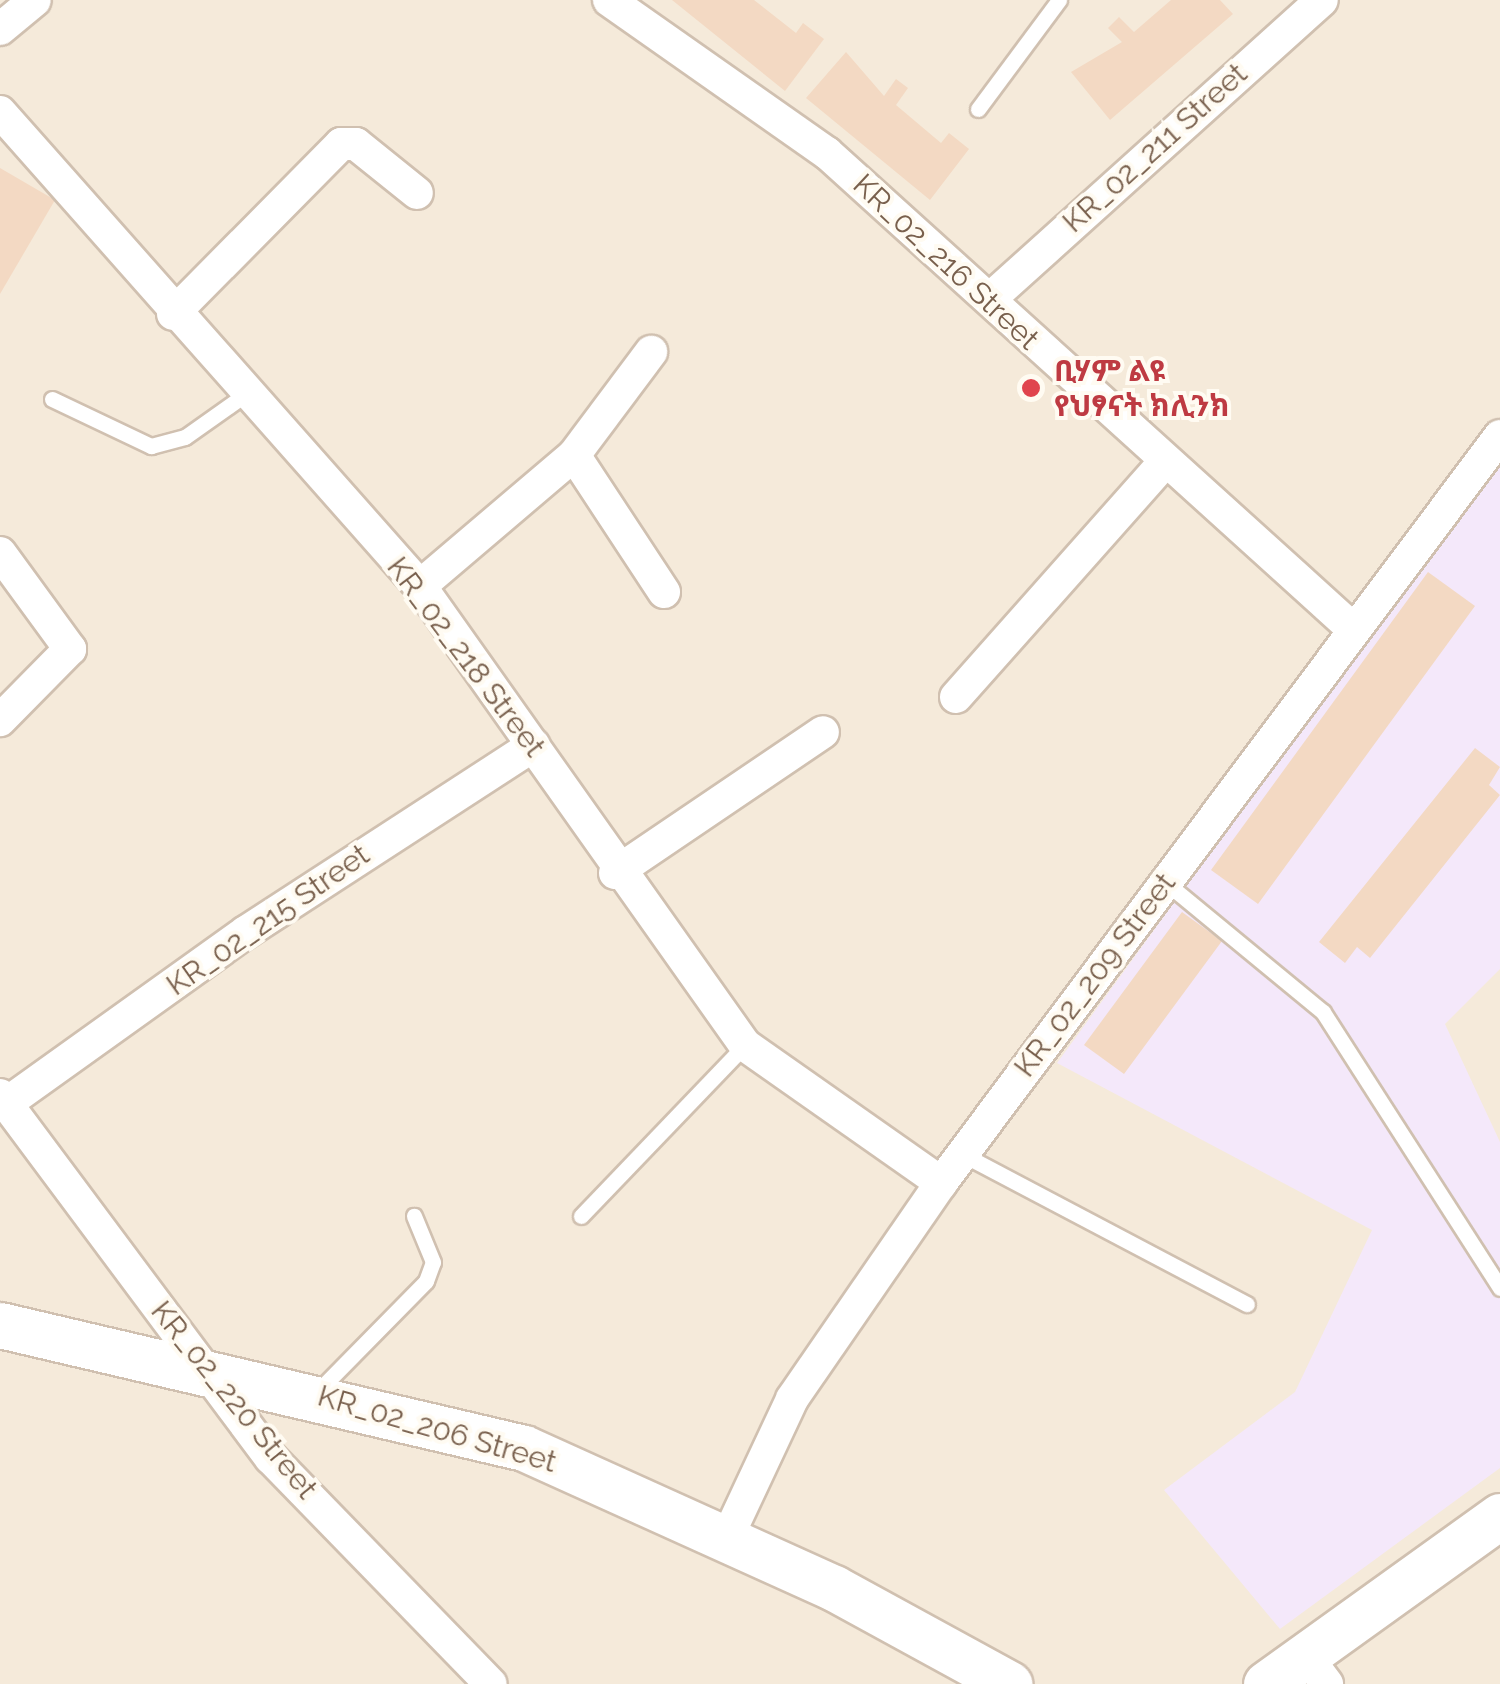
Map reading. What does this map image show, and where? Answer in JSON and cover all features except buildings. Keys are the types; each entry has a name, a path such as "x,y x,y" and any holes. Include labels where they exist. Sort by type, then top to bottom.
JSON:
{"street":[{"path":"0,29 35,0"},
{"name":"KR_02_216 Street","path":"609,0 827,154 991,298 1164,463 1352,628"},
{"name":"KR_02_211 Street","path":"991,298 1322,0"},
{"name":"KR_02_218 Street","path":"0,112 243,396 420,586 534,745 615,872 745,1045 941,1183"},
{"path":"173,314 340,144 356,144 417,193"},
{"path":"420,586 574,455 651,352"},
{"name":"KR_02_209 Street","path":"726,1538 792,1399 941,1183 1352,628 1500,436"},
{"path":"574,455 664,592"},
{"path":"956,697 1164,463"},
{"path":"0,552 70,649 0,720"},
{"path":"615,872 823,732"},
{"name":"KR_02_215 Street","path":"4,1100 246,932 534,745"},
{"name":"KR_02_220 Street","path":"4,1100 272,1458 491,1684"},
{"name":"KR_02_206 Street","path":"0,1324 210,1376 315,1394 524,1448 726,1538 1010,1684"},
{"path":"1266,1684 1316,1670 1500,1516"}],"lane":[{"path":"978,109 1059,0"},
{"path":"52,400 151,446 185,436 243,396"},
{"path":"1164,881 1323,1012 1500,1288"},
{"path":"581,1216 745,1045"},
{"path":"962,1154 1247,1304"},
{"path":"315,1394 426,1281 433,1262 414,1216"}],"shaded area":[{"path":"0,0 1500,0 1500,1684 0,1684"},
{"path":"1500,456 1500,969 1445,1024 1500,1142 1500,1468 1280,1629 1164,1490 1295,1392 1372,1230 1057,1063"}],"place":[{"name":"ቢሃም ልዩ የህፃናት ክሊንክ","path":"1031,388"}]}
